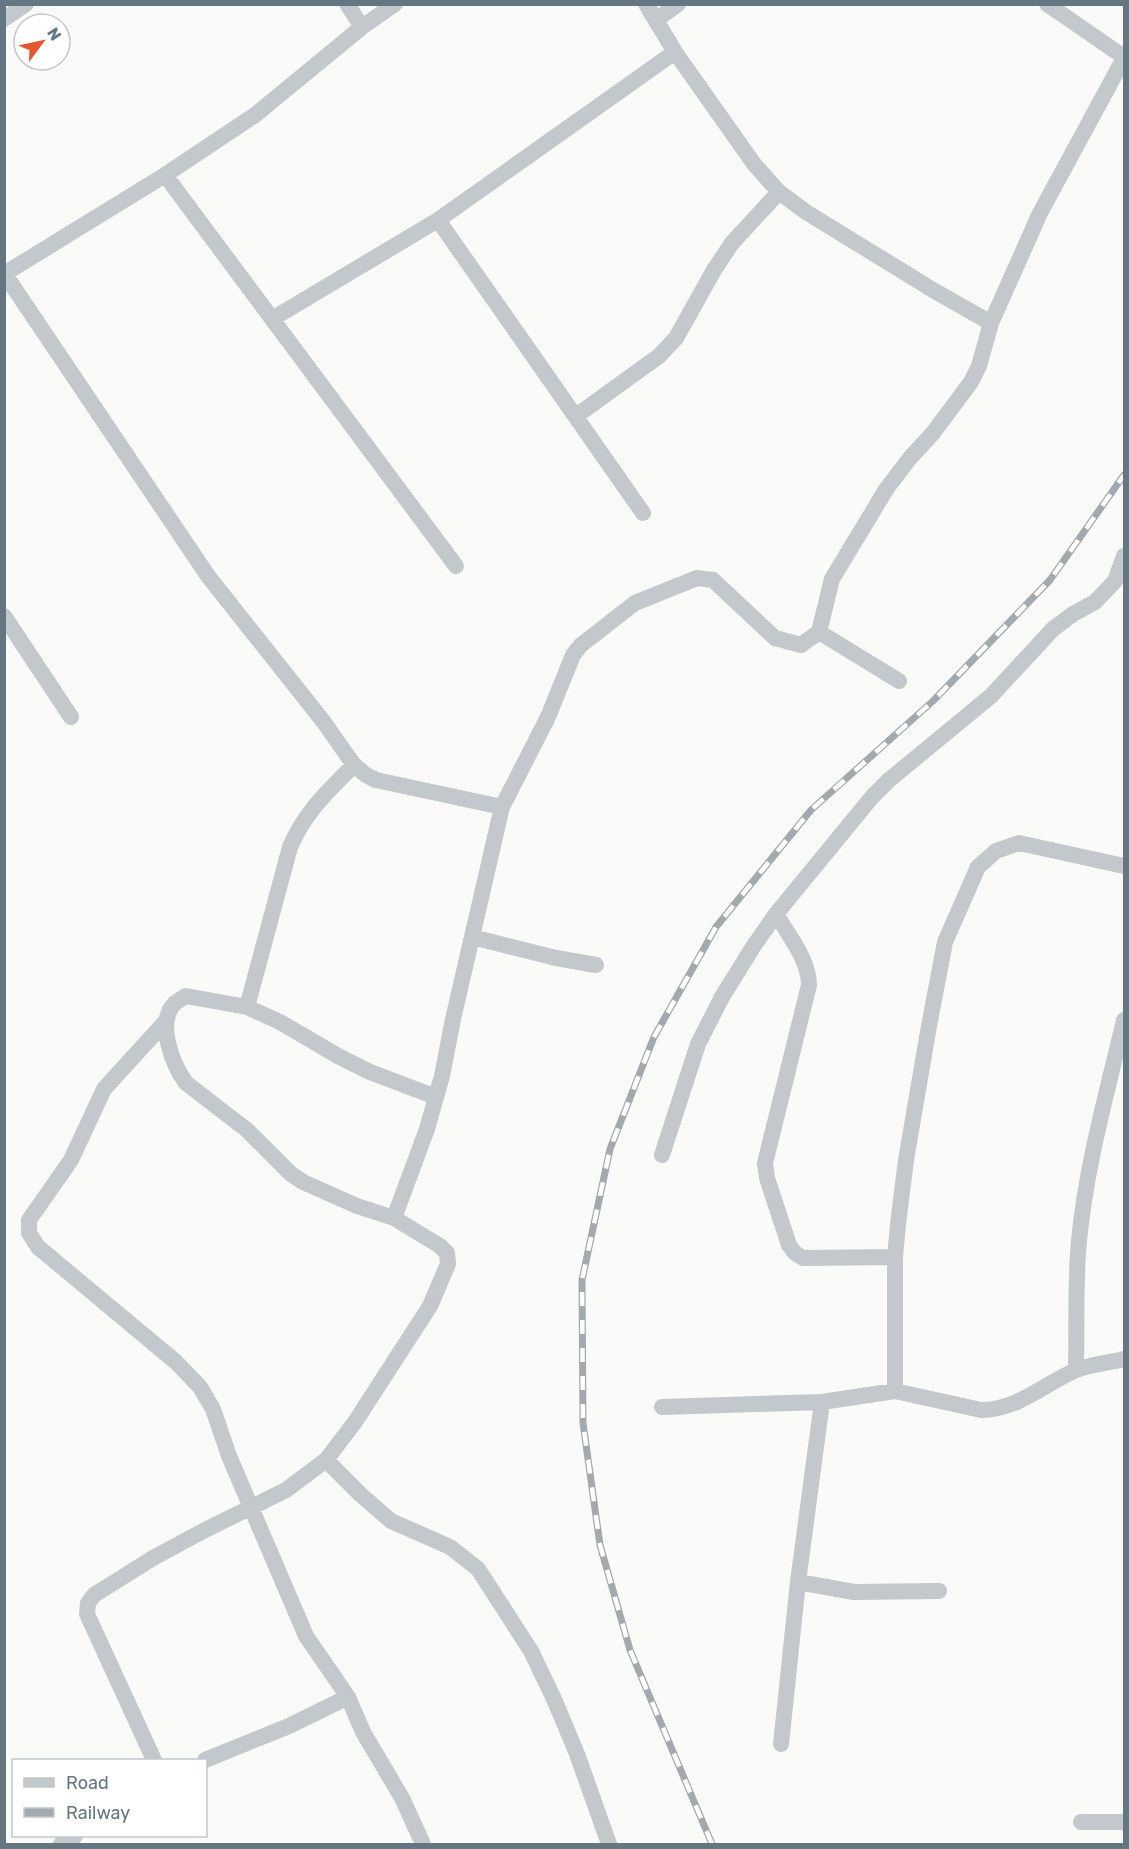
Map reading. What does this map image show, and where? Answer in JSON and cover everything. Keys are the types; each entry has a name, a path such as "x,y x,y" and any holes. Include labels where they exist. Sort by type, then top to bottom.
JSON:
{"street":[{"path":"4,19 26,4"},
{"path":"346,4 362,27"},
{"path":"395,4 362,27 255,115 165,175 5,273 208,576 354,765 376,780 502,807"},
{"path":"646,4 675,52 754,164 779,192 806,212 991,323"},
{"path":"656,21 678,4"},
{"path":"394,1218 436,1097 502,807 548,717 573,655 581,645 635,603 697,578 713,580 775,638 801,645 819,632 832,579 887,488 933,433 971,382 980,366 991,323 1040,213 1125,58 1047,4"},
{"path":"272,319 438,220 675,52"},
{"path":"165,175 456,566"},
{"path":"576,416 659,356 676,338 732,243 779,192"},
{"path":"438,220 643,513"},
{"path":"662,1155 698,1044 753,946 776,915 872,797 889,780 991,696 1053,629 1073,614 1095,602 1114,580 1125,556"},
{"path":"4,615 71,717"},
{"path":"819,632 899,681"},
{"path":"247,1007 290,847 298,828 311,809 354,765"},
{"path":"894,1391 895,1257 906,1160 945,942 978,867 996,851 1019,843 1125,866"},
{"path":"776,915 806,964 809,974 765,1163 767,1178 789,1245 803,1258 895,1257"},
{"path":"472,937 556,958 596,965"},
{"path":"423,1845 402,1798 363,1732 348,1697 306,1636 229,1456 213,1409 200,1387 176,1362 39,1247 29,1233 29,1220 71,1160 104,1089 166,1022 174,1004 186,996 247,1007 280,1022 370,1072 436,1097"},
{"path":"1076,1370 1079,1243 1084,1202 1096,1134 1125,1020"},
{"path":"153,1759 87,1614 88,1604 94,1595 153,1558 286,1490 326,1460 355,1422 424,1316 448,1264 447,1253 440,1246 394,1218 357,1206 303,1182 291,1174 247,1130 186,1083 174,1062 166,1022"},
{"path":"662,1407 822,1402 894,1391 981,1410 995,1410 1010,1406 1076,1370 1125,1359"},
{"path":"781,1744 798,1582 822,1402"},
{"path":"326,1460 391,1521 450,1547 478,1569 531,1652 554,1699 577,1754 609,1845"},
{"path":"798,1582 854,1593 939,1591"},
{"path":"207,1760 289,1726 348,1697"},
{"path":"1081,1822 1125,1822"},
{"path":"61,1845 75,1837"}],"railway":[{"path":"712,1844 630,1650 600,1545 583,1423 582,1280 610,1149 654,1037 716,927 811,810 933,701 1050,580 1124,475"}]}
